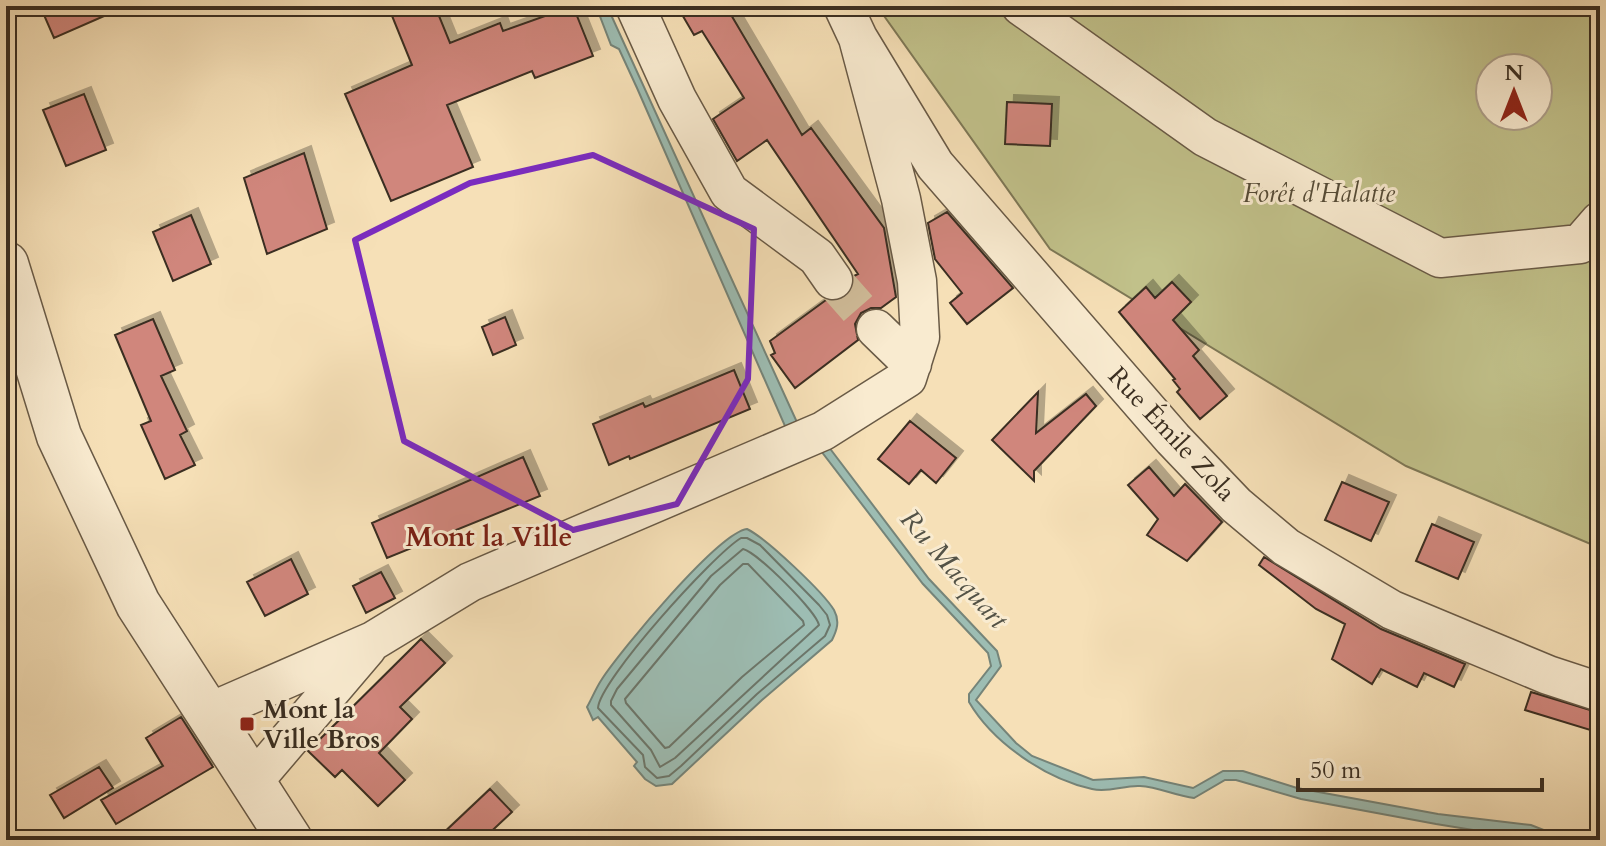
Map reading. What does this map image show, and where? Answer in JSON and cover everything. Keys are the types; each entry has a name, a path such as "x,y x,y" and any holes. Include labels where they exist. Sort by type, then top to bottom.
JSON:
{"street":[{"path":"635,6 677,99 729,192 817,257 833,280"},
{"path":"1021,6 1205,137 1440,258 1580,244 1600,221"},
{"path":"208,713 373,641 470,582 823,431 907,378 920,337 917,281 901,199 850,22"},
{"name":"Rue Émile Zola","path":"850,22 935,165 1173,439 1236,505 1286,547 1392,610 1548,675 1600,692"},
{"path":"6,264 59,436 138,604 290,840"},
{"path":"876,329 912,364"},
{"path":"252,783 373,641"}],"highlighted area":[{"path":"593,155 754,229 748,379 677,504 573,530 404,441 355,240 470,183"}],"green space":[{"name":"Forêt d'Halatte","path":"877,6 1600,6 1600,548 1406,466 1050,249"}],"water":[{"path":"596,6 607,6 801,431 788,433 637,88 619,49 611,45"},
{"path":"825,442 929,579 997,651 1001,666 976,700 1032,756 1093,780 1144,777 1193,788 1223,771 1243,771 1297,788 1438,814 1531,825 1569,840 1545,840 1513,831 1473,830 1436,824 1301,799 1236,780 1225,780 1194,798 1140,786 1092,789 1039,768 1006,745 969,702 969,694 991,666 988,653 923,584 818,447"},
{"path":"747,529 780,554 828,602 837,618 835,633 832,640 672,784 656,786 634,766 637,762 598,717 593,720 587,707 612,664 671,595 715,550 733,535"}],"building":[{"path":"64,6 127,6 54,38 44,15"},
{"path":"388,6 435,6 450,43 500,23 503,31 573,6 593,56 535,78 532,71 447,105 473,167 391,201 345,94 412,65"},
{"path":"677,6 741,6 730,13 802,135 811,128 884,228 896,297 881,308 871,308 861,313 855,324 858,340 795,388 771,355 775,353 770,341 826,300 836,302 846,298 852,290 854,276 858,274 767,140 737,161 713,119 744,98 702,31 694,35"},
{"path":"84,94 106,150 66,166 43,110"},
{"path":"1007,102 1052,104 1050,146 1005,144"},
{"path":"304,153 327,229 267,254 244,178"},
{"path":"947,212 1013,288 967,324 950,303 962,293 935,259 928,223"},
{"path":"191,215 211,264 173,281 153,232"},
{"path":"1172,282 1191,302 1173,320 1199,350 1193,356 1227,396 1200,419 1177,392 1180,389 1175,379 1119,312 1146,287 1155,298"},
{"path":"505,317 516,345 493,355 482,327"},
{"path":"153,319 175,370 161,376 187,431 180,435 195,465 165,479 141,425 151,421 115,335"},
{"path":"734,370 750,409 609,465 593,424 643,403 645,407"},
{"path":"1038,392 1036,433 1086,394 1096,406 1034,471 1034,481 992,440"},
{"path":"910,421 956,458 936,483 921,470 909,484 878,459"},
{"path":"523,457 540,496 387,558 372,523"},
{"path":"1149,467 1174,496 1185,484 1222,522 1187,561 1147,535 1158,519 1128,485"},
{"path":"1342,482 1389,502 1371,541 1325,520"},
{"path":"1432,524 1474,542 1458,579 1416,561"},
{"path":"1264,557 1381,629 1465,664 1454,687 1424,673 1417,687 1381,669 1372,684 1332,659 1345,624 1316,609 1259,565"},
{"path":"291,559 308,594 265,616 247,582"},
{"path":"381,572 395,598 366,613 353,586"},
{"path":"421,639 445,663 400,707 412,719 379,753 405,780 378,806 342,770 335,777 308,751"},
{"path":"1531,692 1600,713 1600,733 1525,710"},
{"path":"181,717 213,767 116,824 101,800 163,766 146,738"},
{"path":"99,767 113,788 64,818 50,795"},
{"path":"490,789 512,812 482,840 436,840"}],"tunnel":[{"path":"833,280 876,329"}],"place":[{"name":"Mont la Ville Bros","path":"247,724"}],"district":[{"name":"Mont la Ville","path":"489,537"}],"water label":[{"name":"Ru Macquart","path":"954,569"}]}
